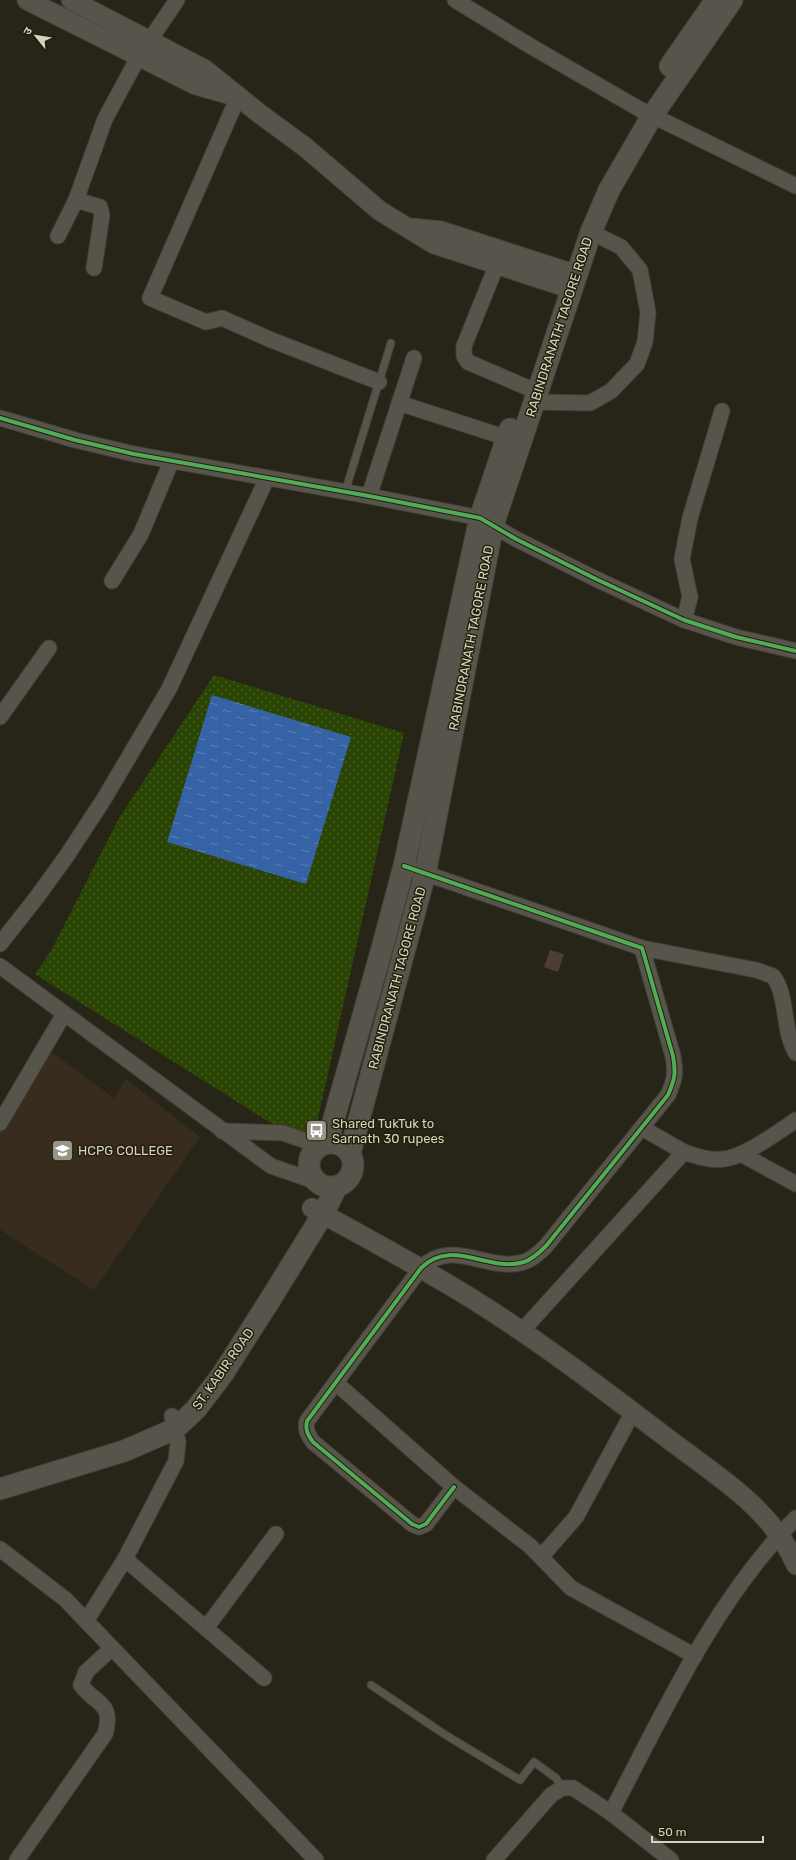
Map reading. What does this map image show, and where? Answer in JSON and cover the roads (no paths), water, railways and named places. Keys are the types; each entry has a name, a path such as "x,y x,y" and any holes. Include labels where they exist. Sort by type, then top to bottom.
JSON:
{"main road":[{"name":"RABINDRANATH TAGORE ROAD","path":"568,280 646,113 693,30 716,0"},
{"name":"RABINDRANATH TAGORE ROAD","path":"530,394 507,438 486,522 404,866 383,945 323,1144 310,1156 310,1170 326,1185 343,1184 352,1173 353,1159 350,1153 425,874 486,522 530,394 568,280 590,200 606,166 732,0"},
{"path":"323,1144 340,1144 350,1153"},
{"name":"ST. KABIR ROAD","path":"0,1489 124,1451 174,1422 317,1211 326,1185"},
{"name":"ST. KABIR ROAD","path":"0,1478 148,1429 174,1422"}],"street":[{"path":"27,0 143,48 204,69 238,97 305,147 380,211 434,244 497,264 568,280"},
{"path":"71,0 143,48"},
{"path":"58,236 76,200 105,119 143,48 177,0"},
{"path":"455,0 532,47 646,113 796,186"},
{"path":"238,97 150,298 206,322 222,318 269,339 379,382"},
{"path":"76,200 100,208 102,215 94,268"},
{"path":"409,228 441,230 568,280"},
{"path":"497,264 464,346 464,356 468,362 530,394 590,403 611,391 637,364 645,342 648,312 640,270 621,246 591,232"},
{"path":"368,496 414,358"},
{"path":"399,403 507,438"},
{"path":"684,620 690,597 682,559 690,518 722,411"},
{"path":"0,418 75,440 171,462 368,496 486,522 596,579 684,620 736,637 796,650"},
{"path":"112,581 141,534 171,462"},
{"path":"0,944 68,854 108,792 169,689 267,478"},
{"path":"0,717 49,648"},
{"path":"404,866 642,948 756,970 773,976 779,989 787,1033 791,1045 796,1053"},
{"path":"454,1487 426,1524 419,1526 412,1524 313,1442 309,1437 306,1428 307,1421 421,1268 429,1260 437,1256 448,1254 507,1263 523,1262 536,1256 546,1246 668,1095 674,1083 676,1072 673,1056 642,948"},
{"path":"0,966 271,1166 326,1185"},
{"path":"0,1123 64,1014"},
{"path":"642,1128 684,1152 704,1159 724,1160 741,1154 796,1120"},
{"path":"222,1130 284,1133 323,1144"},
{"path":"521,1332 684,1152"},
{"path":"741,1154 796,1184"},
{"path":"317,1211 421,1268 473,1299 633,1412 735,1490 764,1516 794,1557"},
{"path":"336,1383 454,1487 530,1546 571,1588 695,1656"},
{"path":"541,1557 576,1517 633,1412"},
{"path":"86,1620 125,1559 176,1461 178,1442 174,1422"},
{"path":"611,1813 676,1688 734,1592 779,1535 796,1518"},
{"path":"206,1628 276,1534"},
{"path":"0,1549 65,1599 316,1860"},
{"path":"125,1559 264,1678"},
{"path":"17,1860 105,1734 109,1719 104,1706 87,1693 81,1685 86,1672 112,1648"},
{"path":"494,1860 551,1795 562,1788 573,1788 611,1813 671,1860"}],"lane":[{"path":"345,492 391,343"},
{"path":"371,1685 444,1734 520,1780 534,1762 556,1778 562,1788"}],"water":[{"path":"212,695 351,737 306,884 167,842"}],"place":[{"name":"Shared TukTuk to Sarnath 30 rupees","path":"316,1130"},
{"name":"HCPG COLLEGE","path":"63,1150"}]}
